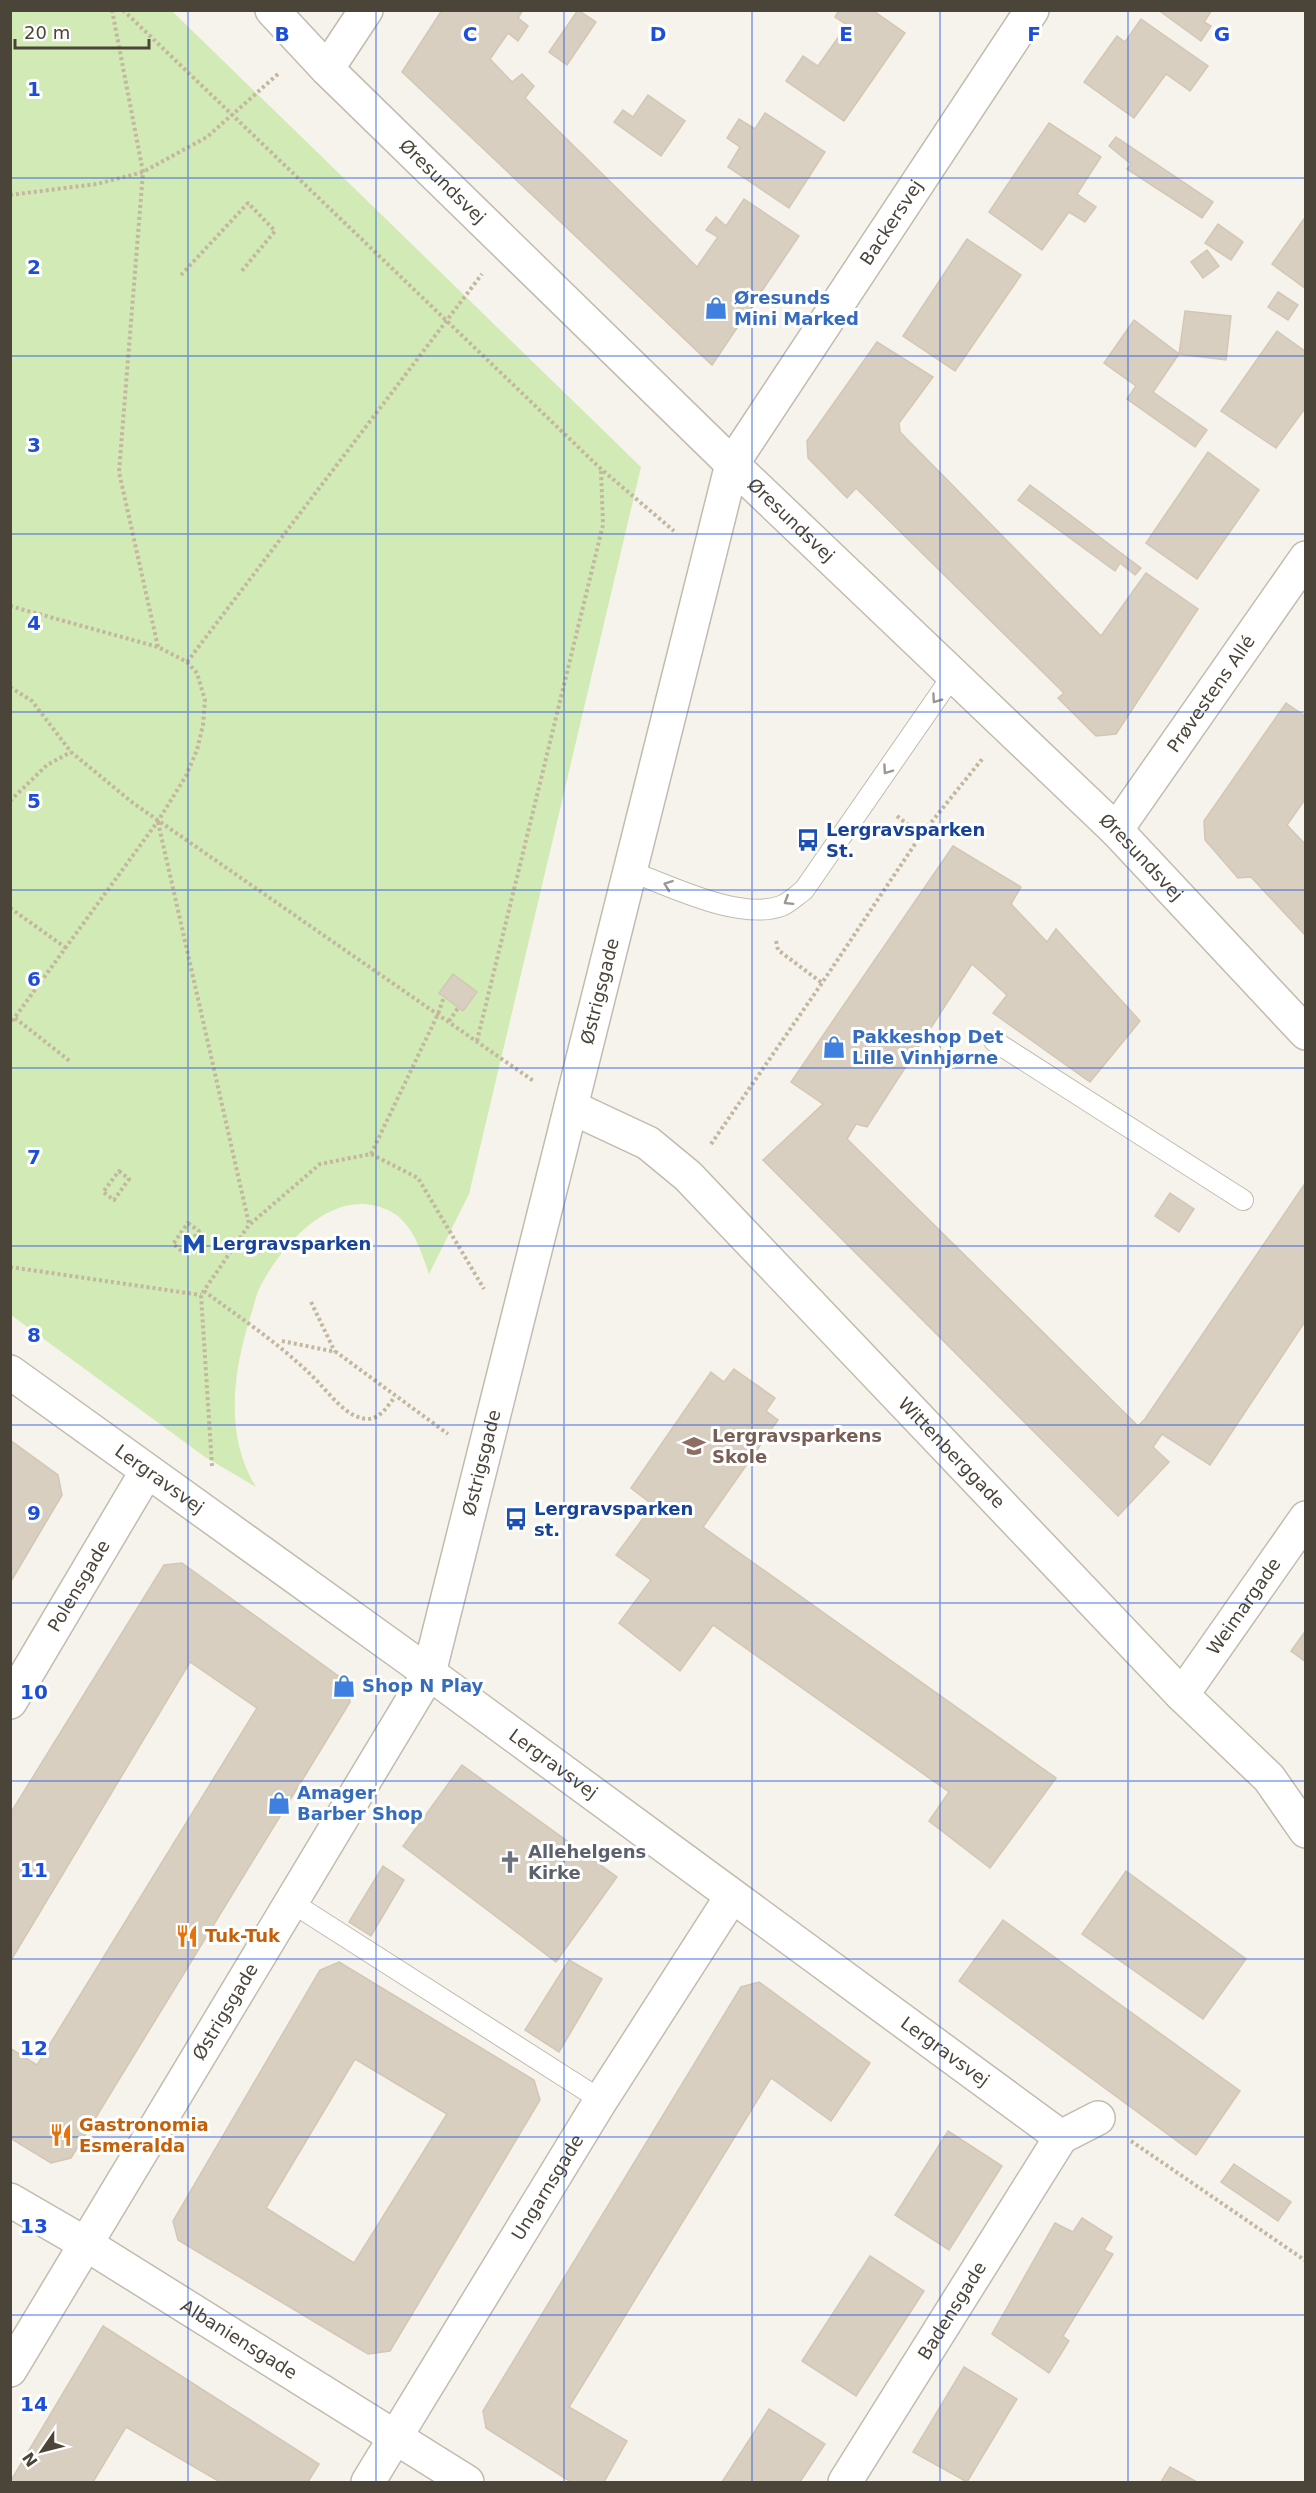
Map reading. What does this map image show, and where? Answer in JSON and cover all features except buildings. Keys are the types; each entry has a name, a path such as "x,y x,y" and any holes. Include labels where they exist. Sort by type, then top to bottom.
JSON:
{"street":[{"name":"Øresundsvej","path":"273,10 317,59 732,464 1116,830 1305,1033"},
{"path":"317,59 366,10"},
{"name":"Backersvej","path":"732,464 1032,10"},
{"name":"Østrigsgade","path":"10,2370 429,1673 706,560 732,464"},
{"name":"Prøvestens Allé","path":"1116,830 1305,558"},
{"name":"Wittenberggade","path":"571,1107 648,1143 688,1176 1182,1695 1269,1778 1305,1831"},
{"name":"Lergravsvej","path":"10,1372 429,1673 1061,2137"},
{"name":"Polensgade","path":"10,1702 147,1471"},
{"name":"Weimargade","path":"1182,1695 1305,1518"},
{"name":"Ungarnsgade","path":"368,2482 601,2100 732,1896"},
{"path":"1061,2137 1098,2118"},
{"name":"Badensgade","path":"845,2482 1061,2137"},
{"name":"Albaniensgade","path":"10,2200 86,2244 467,2482"}],"lane":[{"path":"630,871 723,904 756,910 782,906 804,890 953,675"},
{"path":"994,1041 1243,1200"},
{"path":"291,1902 601,2100"}],"path":[{"path":"112,10 143,172 119,472 158,647"},
{"path":"123,10 230,115 300,177 445,321 601,469 706,560"},
{"path":"10,195 97,184 143,172 207,137 230,115 317,59"},
{"path":"181,275 248,203 275,231 241,272"},
{"path":"187,662 445,321 507,243"},
{"path":"477,1041 603,525 601,469"},
{"path":"10,606 158,647 187,662 197,673 205,700 203,725 197,750 186,776 158,821 10,1024"},
{"path":"10,687 32,701 71,752 133,803 571,1107"},
{"path":"688,1176 921,835 1008,728"},
{"path":"10,801 46,765 71,752"},
{"path":"158,821 249,1225"},
{"path":"904,821 921,835"},
{"path":"10,908 66,948"},
{"path":"770,908 777,950 822,983"},
{"path":"371,1154 444,997"},
{"path":"449,1021 458,1008"},
{"path":"15,1018 71,1062"},
{"path":"190,1502 212,1469 202,1293 249,1225 320,1164 371,1154 418,1178 513,1337"},
{"path":"119,1171 129,1179 114,1200 103,1192 119,1171"},
{"path":"188,1223 199,1231 183,1252 173,1244 188,1223"},
{"path":"10,1267 202,1293 306,1369 355,1416 368,1419 380,1416 395,1397"},
{"path":"311,1302 336,1352"},
{"path":"282,1341 336,1352 483,1459"},
{"path":"1098,2118 1305,2261"}],"green space":[{"name":"Lergravsparken","path":"11,11 172,11 641,467 469,1194 429,1274 418,1244 400,1218 386,1209 358,1204 323,1215 308,1226 293,1240 270,1270 258,1292 245,1336 236,1380 236,1425 239,1446 256,1487 205,1457 11,1315"}],"place":[{"name":"Øresunds Mini Marked","path":"716,308"},
{"name":"Lergravsparken St.","path":"808,840"},
{"name":"Pakkeshop Det Lille Vinhjørne","path":"834,1047"},
{"name":"Lergravsparken","path":"194,1244"},
{"name":"Lergravsparkens Skole","path":"694,1446"},
{"name":"Lergravsparken st.","path":"516,1519"},
{"name":"Shop N Play","path":"344,1686"},
{"name":"Amager Barber Shop","path":"279,1803"},
{"name":"Allehelgens Kirke","path":"510,1862"},
{"name":"Tuk-Tuk","path":"187,1936"},
{"name":"Gastronomia Esmeralda","path":"61,2135"}]}
